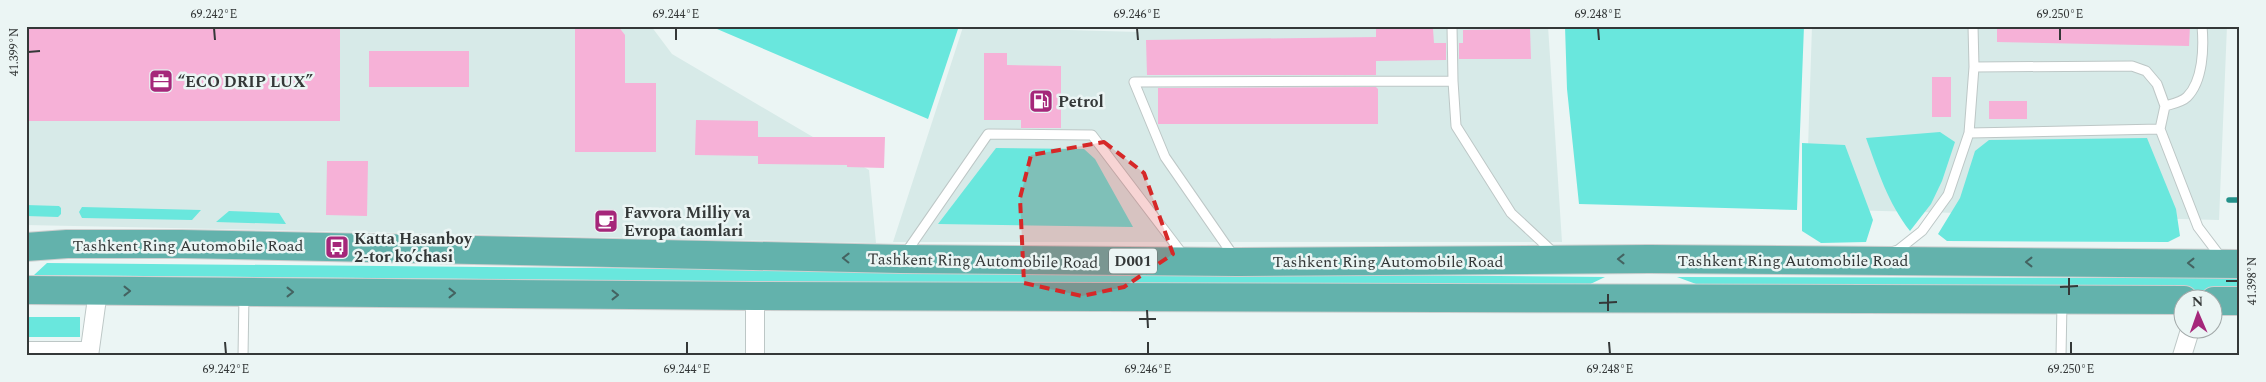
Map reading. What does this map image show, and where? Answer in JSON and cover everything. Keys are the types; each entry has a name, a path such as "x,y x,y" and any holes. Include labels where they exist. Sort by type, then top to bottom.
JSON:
{"highway":[{"name":"Tashkent Ring Automobile Road","path":"26,247 67,244 182,244 901,260 1238,262 1649,259 2233,264"},
{"path":"1648,298 1649,259"},
{"name":"D001","path":"26,290 755,296 2174,300"},
{"path":"2224,301 2240,301"}],"street":[{"path":"26,351 89,353 98,291"},
{"path":"755,296 755,356"},
{"path":"2182,356 2187,340"}],"lane":[{"path":"1452,26 1456,126 1511,213 1562,260"},
{"path":"1866,261 1898,250 1922,231 1948,195 1969,133 1974,67 1974,26"},
{"path":"2165,106 2186,99 2198,81 2203,38 2202,26"},
{"path":"1974,67 2132,66 2146,71 2157,84 2165,106 2160,129 2198,227 2233,264"},
{"path":"1238,262 1165,157 1134,82 1453,82"},
{"path":"1969,133 2160,129"},
{"path":"901,260 988,134 1092,134 1189,262"},
{"path":"243,356 244,292"},
{"path":"2061,356 2062,300"}],"highlighted area":[{"path":"1104,142 1144,173 1173,254 1124,287 1082,296 1024,283 1020,198 1031,155"}],"shaded area":[{"path":"26,26 651,26 672,54 869,170 876,243 26,225"},
{"path":"710,26 959,26 928,119"},
{"path":"1139,26 1548,26 1562,242 893,242 963,27 1139,32"},
{"path":"1565,26 1804,26 1797,210 1579,204 1567,89"},
{"path":"1812,26 2227,26 2219,220 1806,209"},
{"path":"1940,132 1955,142 1942,181 1931,204 1910,231 1902,220 1879,175 1866,138"},
{"path":"2147,138 2176,209 2180,236 2168,242 1947,241 1938,234 1960,198 1975,151 1989,140"},
{"path":"1802,143 1845,145 1873,220 1866,242 1821,243 1802,231"},
{"path":"996,148 1084,149 1095,159 1133,227 938,224"},
{"path":"26,205 59,206 61,214 58,217 26,216"},
{"path":"82,207 201,210 192,220 82,218 79,212"},
{"path":"229,211 279,213 286,224 216,222"},
{"path":"47,263 1605,277 1580,289 34,275"},
{"path":"1677,277 2240,278 2240,290 1715,291"},
{"path":"26,317 80,317 80,337 26,337"}],"building":[{"path":"26,26 340,26 340,121 26,121"},
{"path":"575,26 618,26 625,35 625,83 656,83 656,152 575,152"},
{"path":"1997,26 2190,26 2189,46 1997,42"},
{"path":"1376,29 1433,29 1434,43 1446,43 1446,60 1376,61 1376,75 1147,75 1146,40 1376,37"},
{"path":"1530,29 1531,59 1459,59 1459,43 1463,43 1463,30"},
{"path":"369,51 469,51 469,87 369,87"},
{"path":"984,53 1007,53 1007,65 1061,66 1061,128 1021,128 1021,120 984,120"},
{"path":"1932,77 1951,77 1951,117 1932,117"},
{"path":"1376,87 1378,89 1378,124 1158,124 1158,88"},
{"path":"1989,101 2027,101 2027,119 1989,119"},
{"path":"696,120 758,121 758,137 885,137 884,168 847,167 847,165 758,164 758,156 695,155"},
{"path":"327,161 368,161 367,216 326,215"}],"waterway":[{"path":"2229,200 2240,200"}],"place":[{"name":"“ECO DRIP LUX”","path":"161,81"},
{"name":"Petrol","path":"1041,101"},
{"name":"Favvora Milliy va Evropa taomlari","path":"606,221"},
{"name":"Katta Hasanboy 2-tor ko’chasi","path":"337,247"}]}
